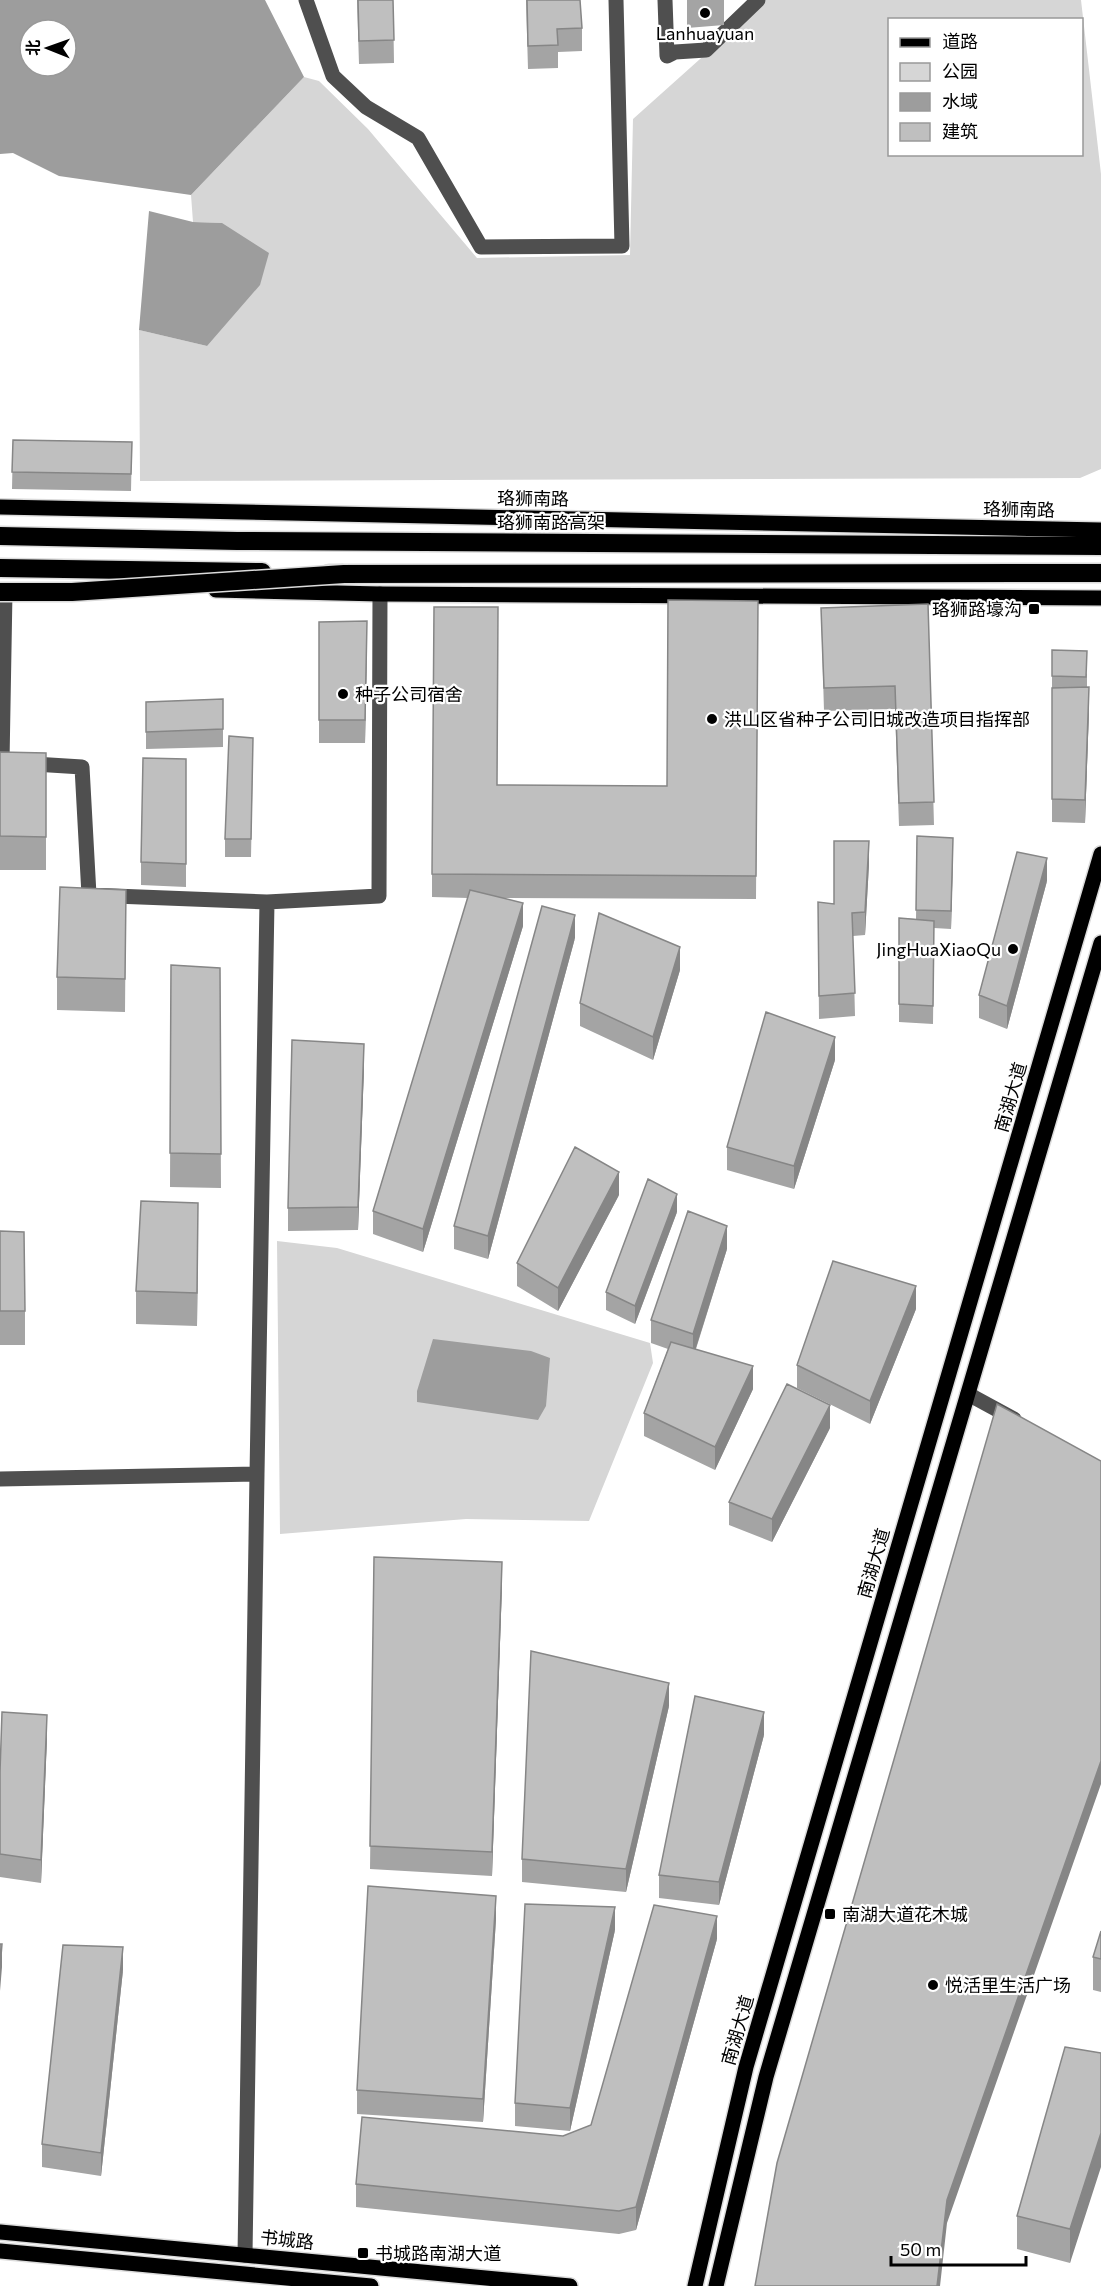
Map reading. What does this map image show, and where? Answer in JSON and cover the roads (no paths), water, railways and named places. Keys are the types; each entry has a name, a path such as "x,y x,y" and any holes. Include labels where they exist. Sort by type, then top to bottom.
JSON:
{"highway":[{"name":"珞狮南路高架","path":"0,536 237,541 1101,546"},
{"path":"0,568 344,574 1101,573"},
{"path":"2,590 72,592 344,574"}],"main road":[{"name":"珞狮南路","path":"0,507 1101,530"},
{"path":"2,590 1101,598"},
{"name":"南湖大道","path":"695,2286 746,2067 1101,854"},
{"path":"716,2286 766,2077 1101,943"},
{"name":"书城路","path":"0,2232 570,2286"},
{"path":"0,2251 371,2286"}],"street":[{"path":"306,0 333,76 366,107 418,138 481,247 493,247 622,246 616,0"},
{"path":"665,0 667,56 675,52 706,50 758,0"},
{"path":"0,500 0,507"},
{"path":"2,590 2,762 82,767 89,896 267,902 379,896 380,594"},
{"path":"245,2254 267,902"},
{"path":"968,1394 1029,1427"},
{"path":"0,1479 257,1474"}],"water":[{"path":"0,0 265,0 304,77 191,195 59,176 13,153 0,154"},
{"path":"149,211 193,222 222,223 269,253 260,285 207,346 139,330"},
{"path":"433,1339 531,1351 550,1358 546,1406 538,1420 417,1402 417,1391"}],"place":[{"name":"Lanhuayuan","path":"705,13"},
{"name":"珞狮路壕沟","path":"1034,609"},
{"name":"种子公司宿舍","path":"343,694"},
{"name":"洪山区省种子公司旧城改造项目指挥部","path":"712,719"},
{"name":"JingHuaXiaoQu","path":"1013,949"},
{"name":"南湖大道花木城","path":"830,1914"},
{"name":"悦活里生活广场","path":"933,1985"},
{"name":"书城路南湖大道","path":"363,2253"}]}
